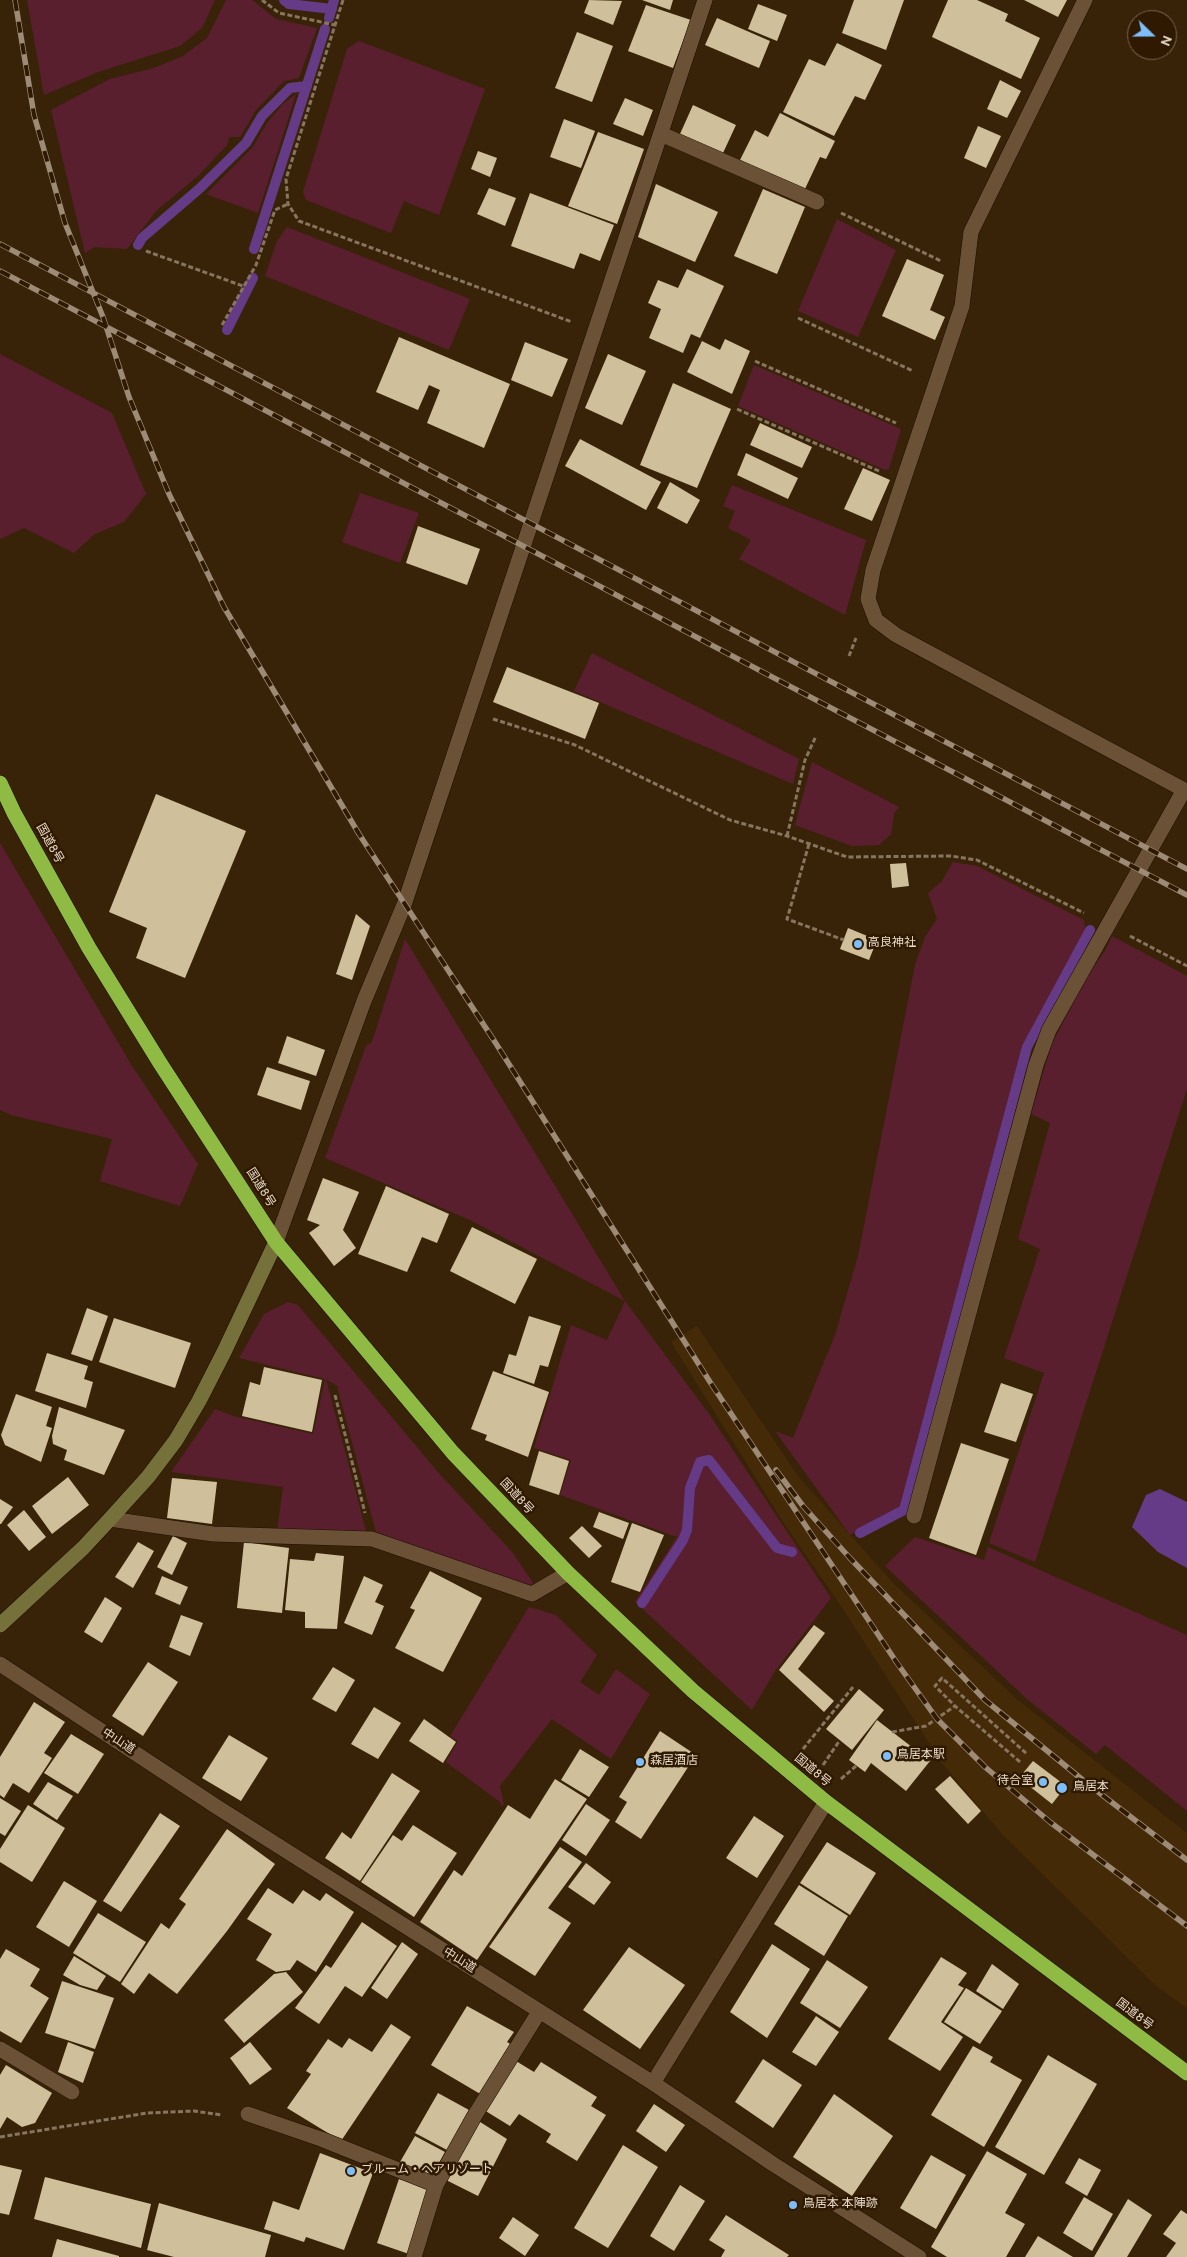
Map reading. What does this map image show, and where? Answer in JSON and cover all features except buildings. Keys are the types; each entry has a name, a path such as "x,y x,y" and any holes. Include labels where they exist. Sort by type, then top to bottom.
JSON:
{"highway":[{"name":"国道8号","path":"0,783 14,813 89,948 160,1063 276,1242 454,1452 568,1573 693,1691 826,1802 1187,2073"}],"street":[{"path":"0,1625 83,1548 148,1477 176,1440 200,1401 276,1242 364,1001 404,905 705,0"},
{"path":"914,1516 1036,1064 1049,1030 1184,790 896,635 876,620 868,599 873,570 962,306 971,232 1085,0"},
{"path":"661,134 817,202"},
{"path":"110,1519 213,1534 372,1539 532,1594 568,1573"},
{"name":"中山道","path":"0,1664 217,1807 652,2082 773,2164 919,2257"},
{"path":"652,2082 826,1802"},
{"path":"414,2257 436,2185 475,2115 539,2012"},
{"path":"0,2049 72,2092"},
{"path":"248,2114 321,2139 436,2185"}],"path":[{"path":"262,0 279,13 335,25"},
{"path":"343,0 286,179 288,204 299,221 596,331"},
{"path":"817,202 944,262 967,265"},
{"path":"222,325 256,265 275,210 288,204"},
{"path":"146,251 243,286"},
{"path":"798,318 936,382"},
{"path":"755,360 919,434"},
{"path":"738,409 903,482"},
{"path":"468,711 575,745 730,820 787,836 847,857 951,856 977,860 1187,966"},
{"path":"787,836 805,760 816,736"},
{"path":"810,844 787,919 844,940"},
{"path":"335,1395 372,1539"},
{"path":"1020,1762 955,1706 935,1686 942,1678 1028,1754"},
{"path":"802,1750 853,1687"},
{"path":"892,1732 926,1726 955,1706"},
{"path":"822,1765 840,1740"},
{"path":"841,1780 856,1766"},
{"path":"0,2137 147,2113 194,2111 219,2115 248,2114"}],"shaded area":[{"path":"27,0 215,0 202,28 180,46 98,72 44,95"},
{"path":"226,0 252,0 276,19 317,28 299,78 284,81 256,110 240,137 229,137 227,145 199,175 156,211 127,249 95,247 85,253 51,110 110,79 154,68 183,56 207,38"},
{"path":"359,41 485,89 439,215 404,201 391,233 306,200 303,192 347,49"},
{"path":"296,94 258,213 206,194 253,147 267,123 283,104"},
{"path":"837,219 896,250 858,337 798,311"},
{"path":"287,227 470,299 449,350 265,276 277,241"},
{"path":"0,354 112,413 146,494 124,522 95,534 74,553 24,528 0,539"},
{"path":"754,365 901,429 889,469 885,470 738,406"},
{"path":"732,485 866,540 845,615 739,559 751,540 728,528 735,511 723,506"},
{"path":"360,493 419,513 400,563 342,542"},
{"path":"592,653 799,759 793,784 574,691"},
{"path":"812,762 899,807 894,814 891,834 879,845 852,846 795,825"},
{"path":"0,843 132,1066 198,1164 180,1206 100,1181 112,1139 11,1115 0,1110"},
{"path":"953,862 977,866 1084,920 1085,931 1023,1046 902,1506 850,1535 775,1431 793,1438 835,1335 858,1256 915,965 925,937 937,919 928,893 942,881"},
{"path":"1112,936 1187,976 1187,1089 1035,1562 989,1543 1044,1373 1004,1358 1040,1249 1018,1239 1050,1123 1031,1114 1051,1046 1084,981 1106,949"},
{"path":"405,939 625,1301 470,1220 325,1158 366,1046 372,1042"},
{"path":"625,1301 709,1414 831,1598 775,1671 752,1710 635,1602 677,1537 560,1495 571,1460 534,1448 571,1325 607,1340"},
{"path":"288,1302 298,1305 437,1471 513,1553 533,1583 529,1587 376,1532 337,1386 326,1379 366,1531 277,1531 283,1487 171,1472 215,1409 233,1416 313,1434 325,1379 239,1358 264,1314"},
{"path":"697,1326 798,1476 893,1583 1019,1701 1187,1833 1187,2008 1155,1985 1002,1834 942,1763 841,1606 785,1525 671,1342"},
{"path":"1160,1489 1187,1502 1187,1568 1158,1552 1132,1527 1146,1495"},
{"path":"915,1537 984,1560 988,1547 1187,1635 1187,1811 1105,1745 1096,1754 1027,1699 885,1566"},
{"path":"529,1607 556,1615 597,1655 580,1682 599,1695 616,1669 650,1694 611,1759 552,1719 500,1786 504,1805 501,1806 500,1802 446,1762 458,1741 450,1736"}],"waterway":[{"path":"284,0 289,4 332,9"},
{"path":"329,18 334,0"},
{"path":"254,249 325,29"},
{"path":"138,245 142,238 199,189 246,143 262,116 290,88 307,86"},
{"path":"227,330 253,278"},
{"path":"860,1533 904,1510 1027,1047 1090,930"},
{"path":"642,1603 683,1540 687,1530 690,1488 700,1462 709,1460 777,1548 792,1552"}],"railway":[{"path":"15,0 34,115 65,223 103,317 129,397 169,494 224,607 359,834 495,1042 710,1382 897,1663 937,1719 985,1767 1050,1822 1187,1926"},
{"path":"0,244 1187,869"},
{"path":"0,271 1187,895"},
{"path":"776,1470 803,1506 849,1557 985,1700 1084,1781 1187,1860"}],"place":[{"name":"高良神社","path":"858,944"},
{"name":"鳥居本駅","path":"887,1756"},
{"name":"森居酒店","path":"640,1762"},
{"name":"待合室","path":"1043,1782"},
{"name":"鳥居本","path":"1062,1788"},
{"name":"ブルーム・ヘアリゾート","path":"351,2171"},
{"name":"鳥居本 本陣跡","path":"793,2205"}]}
